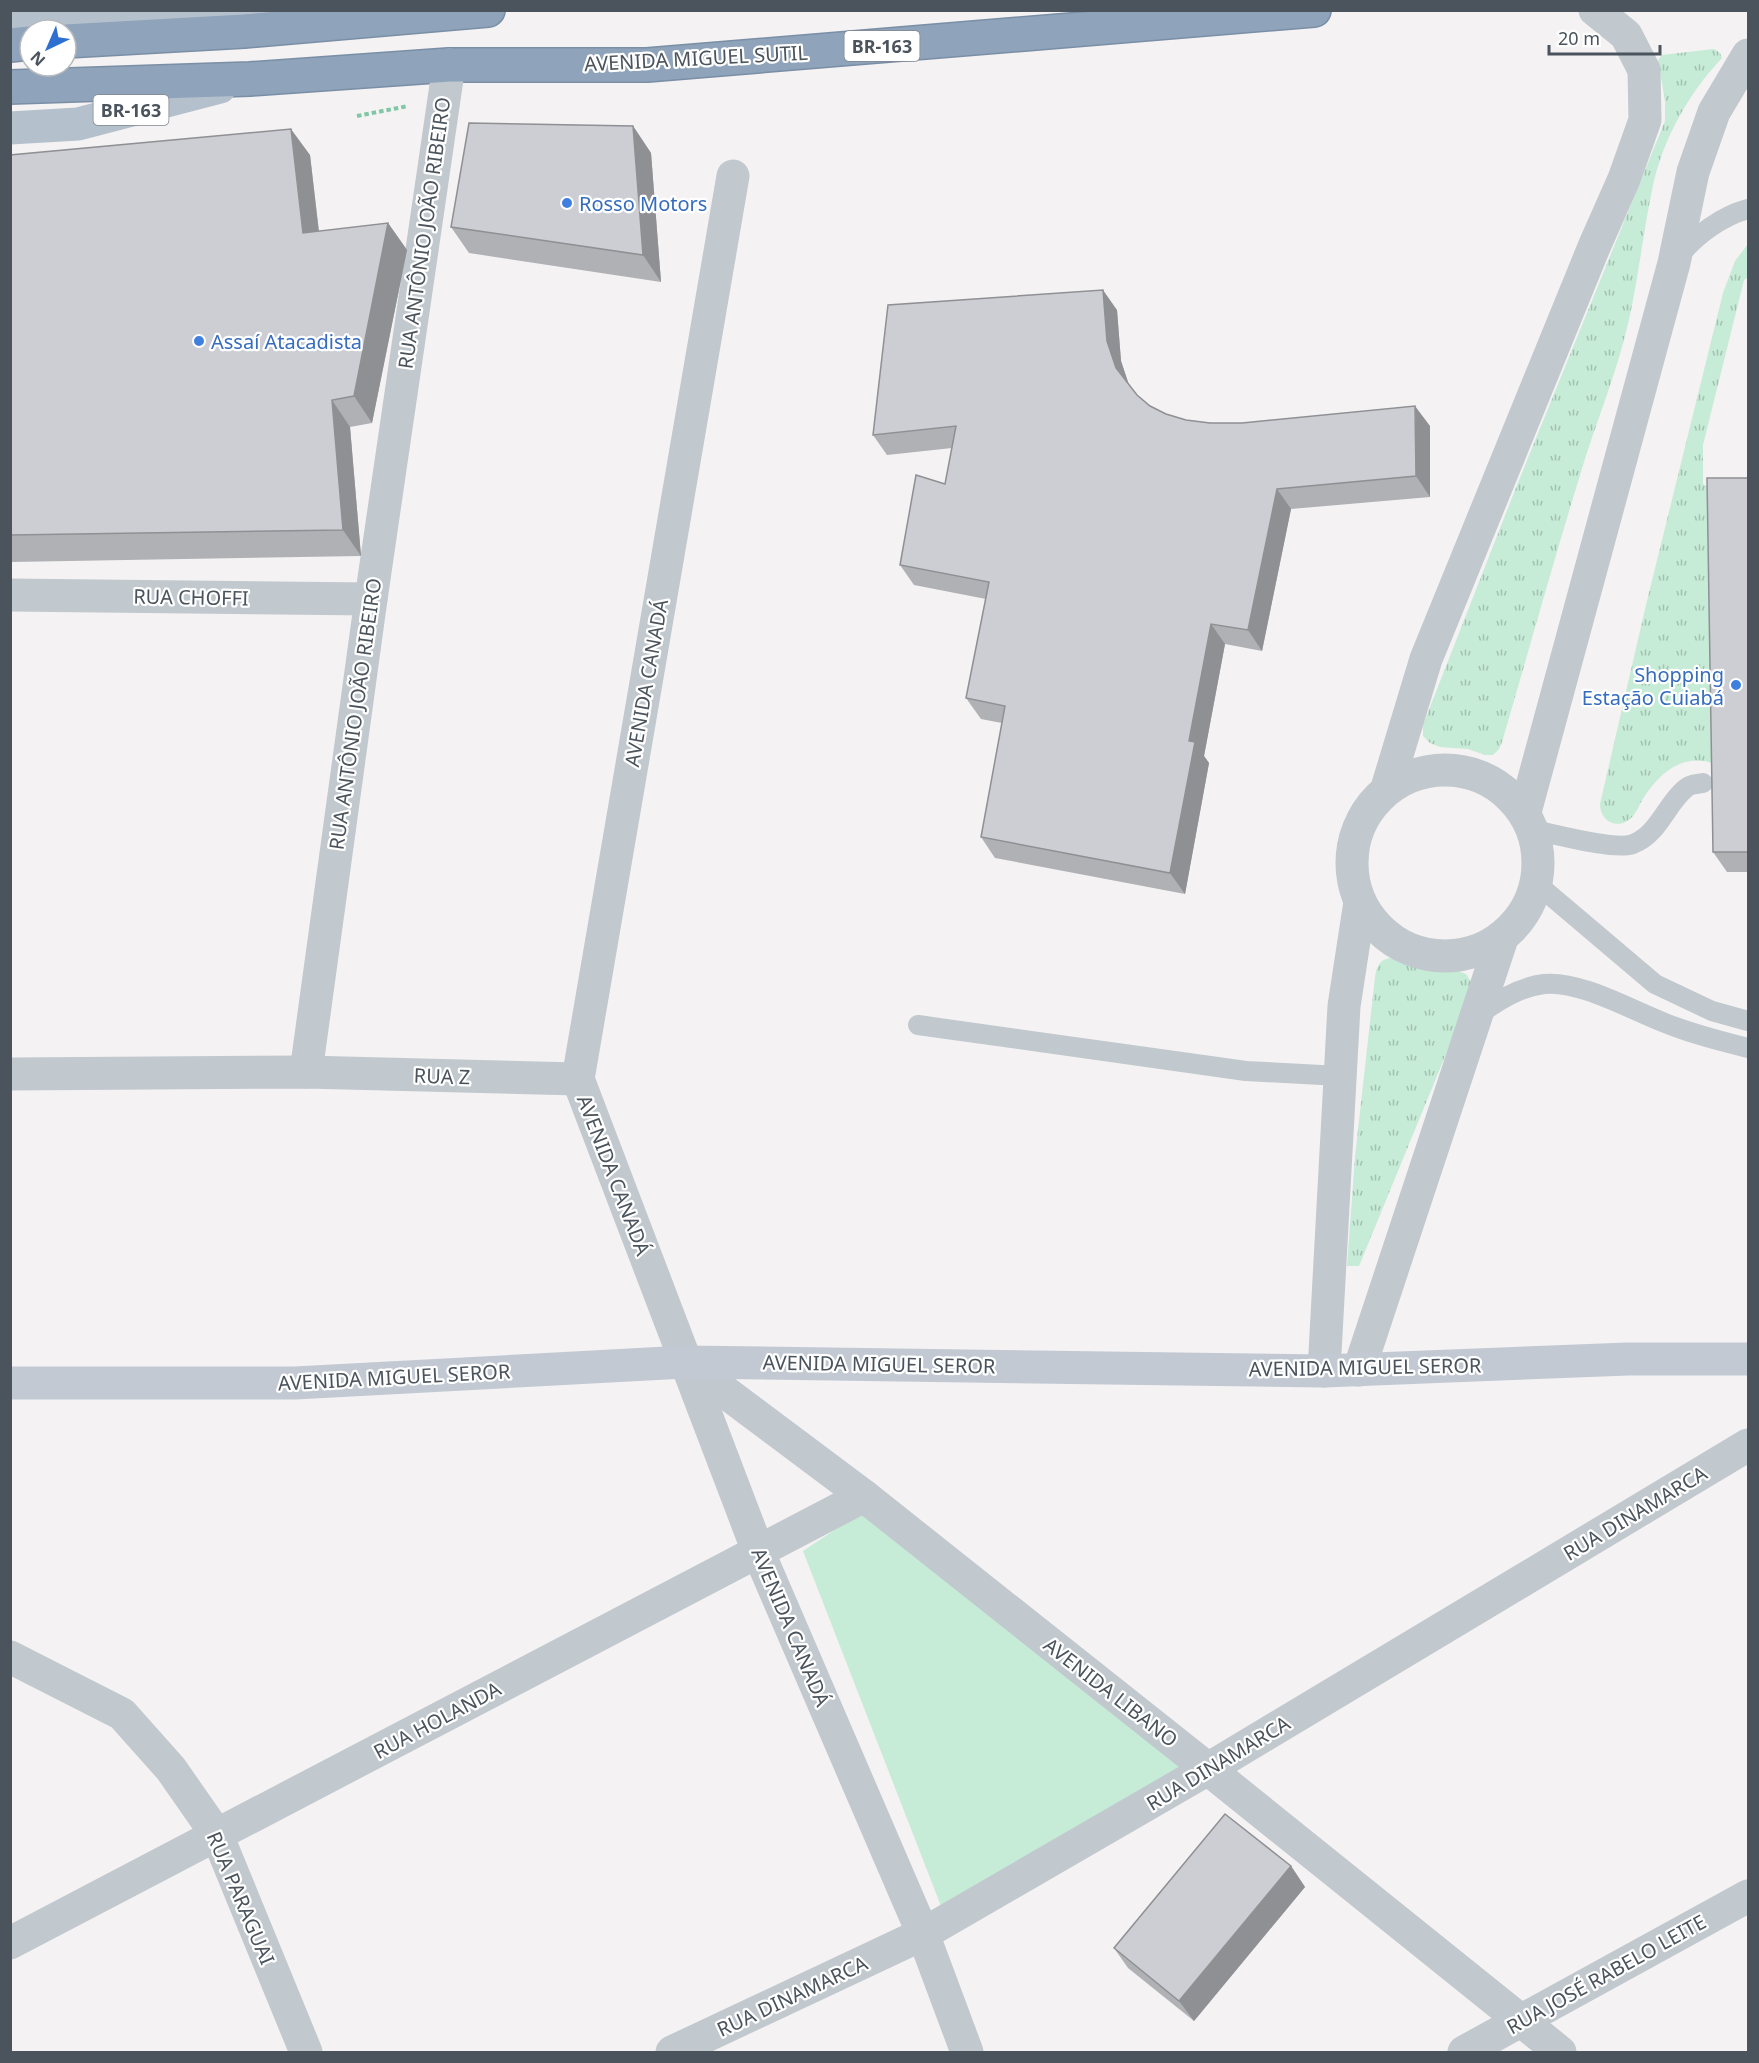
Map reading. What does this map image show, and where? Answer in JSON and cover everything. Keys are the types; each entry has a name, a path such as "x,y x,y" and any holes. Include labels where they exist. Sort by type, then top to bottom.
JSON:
{"highway":[{"path":"78,40 352,22 488,10"},
{"name":"AVENIDA MIGUEL SUTIL","path":"250,79 449,65 647,65 1314,10"},
{"name":"BR-163","path":"10,87 250,79"}],"main road":[{"path":"10,21 194,10 352,22"},
{"name":"AVENIDA MIGUEL SUTIL","path":"10,128 78,124 250,79"}],"street":[{"path":"1387,788 1426,659 1624,178 1645,120 1644,70 1626,35 1595,10"},
{"path":"1529,821 1674,263 1693,172 1714,112 1749,55"},
{"name":"RUA ANTÔNIO JOÃO RIBEIRO","path":"306,1072 371,599 449,65"},
{"name":"AVENIDA CANADÁ","path":"733,177 578,1080 759,1551 923,1934 967,2052"},
{"name":"RUA CHOFFI","path":"10,595 371,599"},
{"path":"1442,768 1470,772 1497,784 1529,821 1539,857 1537,884 1529,905 1518,923 1502,938 1478,951 1451,956 1423,953 1397,943 1376,925 1360,902 1352,872 1354,841 1366,812 1387,788 1413,774 1442,768"},
{"path":"1324,1371 1344,1006 1360,902"},
{"path":"1359,1370 1502,938"},
{"path":"10,1074 306,1072"},
{"name":"RUA Z","path":"306,1072 578,1080"},
{"name":"AVENIDA MIGUEL SEROR","path":"10,1383 295,1383 685,1362 1324,1371 1628,1359 1749,1359"},
{"name":"AVENIDA LIBANO","path":"685,1362 864,1496 1560,2052"},
{"name":"RUA DINAMARCA","path":"672,2052 923,1934 1208,1769 1749,1445"},
{"name":"RUA HOLANDA","path":"10,1943 864,1496"},
{"name":"RUA PARAGUAI","path":"10,1657 122,1714 171,1769 217,1835 306,2052"},
{"name":"RUA JOSÉ RABELO LEITE","path":"1464,2052 1749,1896"}],"lane":[{"path":"1674,263 1689,244 1703,233 1722,220 1749,209"},
{"path":"1529,821 1604,844 1633,845 1646,837 1688,786 1703,783"},
{"path":"1537,884 1655,984 1712,1011 1749,1021"},
{"path":"1476,1017 1498,1001 1518,991 1547,983 1575,987 1666,1024 1749,1048"},
{"path":"918,1025 1246,1071 1340,1076"}],"green space":[{"path":"1714,49 1720,53 1722,58 1699,86 1679,117 1658,167 1626,333 1570,508 1502,742 1493,755 1485,755 1468,749 1440,747 1430,743 1423,736 1423,725 1515,490 1665,121 1665,101 1658,60 1662,55"},
{"path":"1748,244 1748,277 1744,280 1703,445 1703,484 1716,492 1717,765 1695,760 1675,766 1658,779 1632,817 1616,824 1603,816 1600,804 1646,605 1723,293 1735,261"},
{"path":"1390,958 1433,970 1458,971 1466,974 1472,983 1469,998 1359,1266 1347,1266 1355,1157 1375,977 1379,964"},
{"path":"865,1510 1187,1768 941,1906 803,1551"}],"building":[{"name":"Rosso Motors","path":"469,123 633,126 643,255 451,227"},
{"name":"Assaí Atacadista","path":"291,129 303,233 388,223 354,396 332,400 343,530 10,535 10,155"},
{"path":"1103,290 1107,341 1116,368 1137,395 1150,406 1166,414 1186,420 1210,423 1242,423 1415,406 1416,476 1277,489 1248,630 1211,624 1189,741 1195,742 1170,873 981,837 1005,706 966,698 989,582 900,565 916,475 945,484 956,426 873,435 888,305"},
{"path":"1707,478 1749,478 1749,852 1713,852"},
{"path":"1225,1814 1291,1866 1179,2001 1114,1948"}],"place":[{"name":"Rosso Motors","path":"567,203"},
{"name":"Assaí Atacadista","path":"199,341"},
{"name":"Shopping Estação Cuiabá","path":"1736,685"}]}
